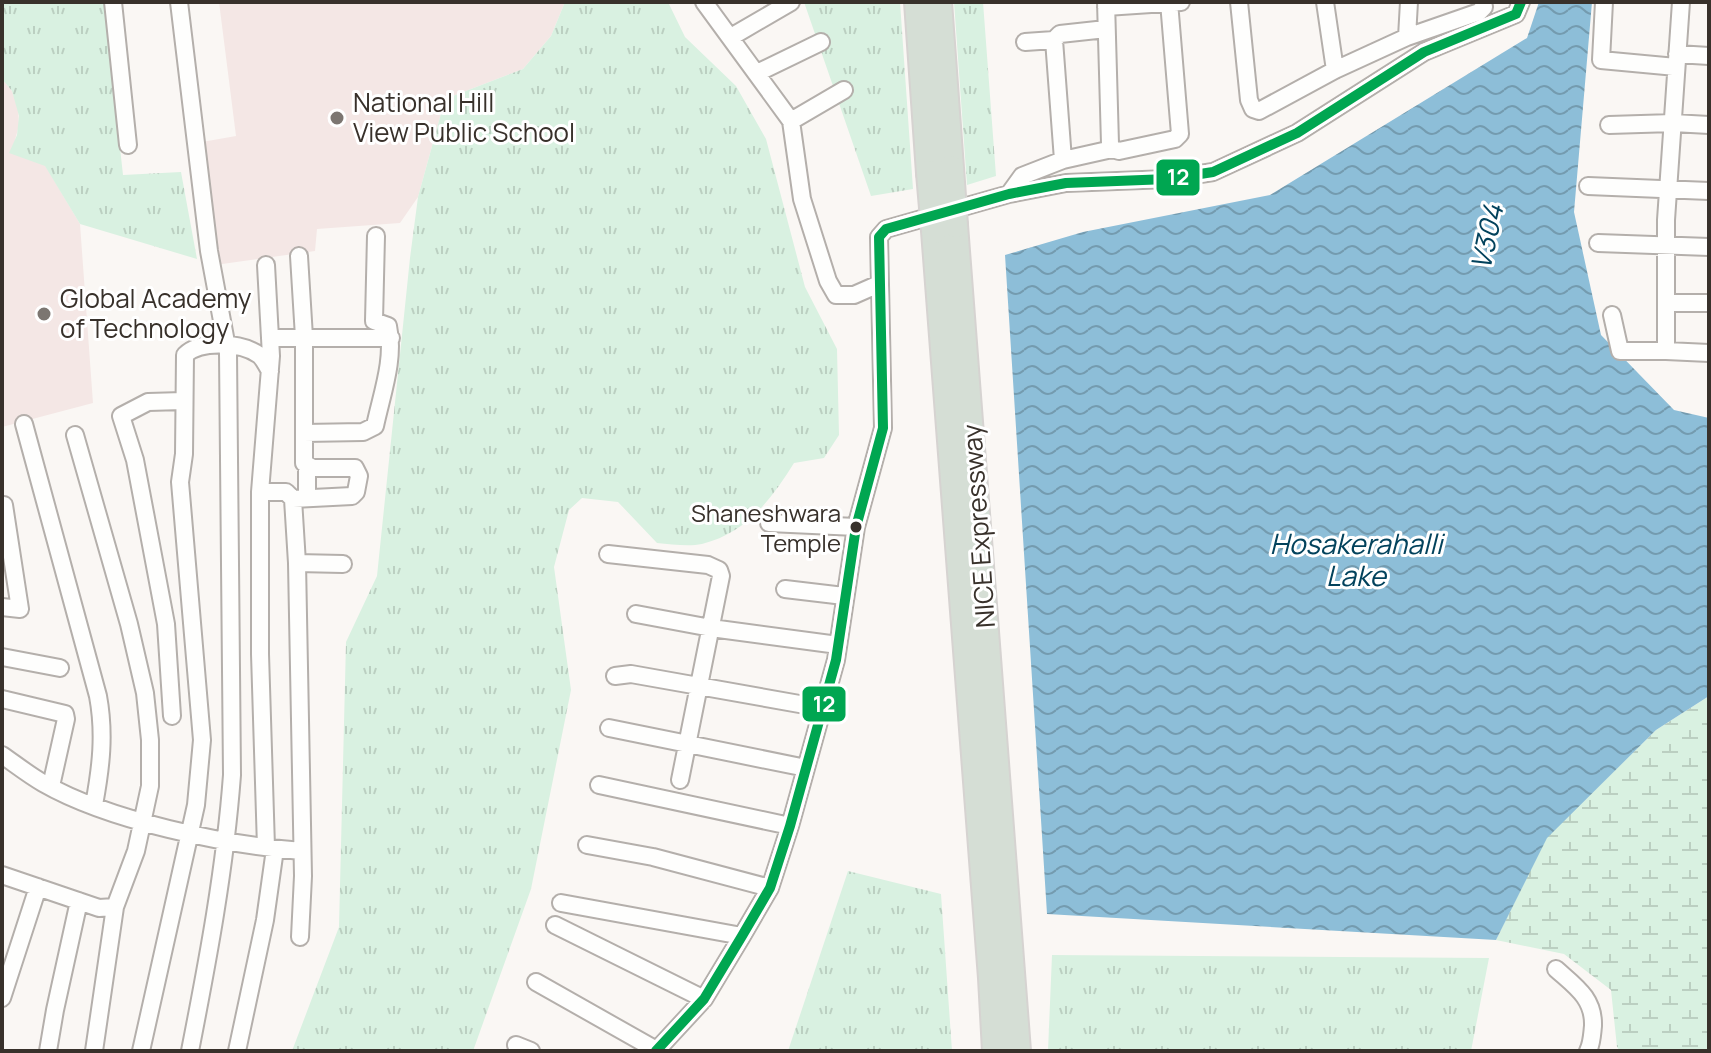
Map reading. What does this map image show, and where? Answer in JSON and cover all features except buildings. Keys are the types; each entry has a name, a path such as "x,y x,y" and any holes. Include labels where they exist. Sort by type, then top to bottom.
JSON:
{"highway":[{"name":"NICE Expressway","path":"917,2 940,170"},
{"name":"NICE Expressway","path":"939,2 940,170 995,1051"},
{"name":"NICE Expressway","path":"944,228 1018,1051"}],"street":[{"path":"113,2 128,145"},
{"path":"179,2 209,251 228,353 232,775 227,841 210,952 190,1051"},
{"path":"704,2 791,121 802,199 828,281 836,295 854,295 879,284"},
{"path":"731,37 791,2"},
{"path":"1239,2 1249,100 1253,109 1259,111 1335,70 1407,37 1479,12 1484,7 1483,2"},
{"path":"1325,2 1335,70"},
{"path":"1407,37 1409,2"},
{"path":"536,982 657,1051 704,999 770,888 790,826 838,645 856,527 883,428 883,338 878,248 879,237 886,229 1009,194 1066,183 1168,179 1213,172 1297,133 1424,52 1516,14 1521,2"},
{"path":"1604,2 1601,60 1677,60 1709,56"},
{"path":"1666,351 1667,189 1681,2"},
{"path":"1009,194 1022,176 1063,160 1175,139 1180,134 1173,3 1106,5 1112,149"},
{"path":"1025,42 1054,40 1060,34 1106,29"},
{"path":"1054,40 1063,160"},
{"path":"757,73 821,42"},
{"path":"791,121 844,90"},
{"path":"1609,125 1709,125"},
{"path":"1588,186 1709,191"},
{"path":"304,433 363,432 375,426 391,356 388,326 374,321 376,236"},
{"path":"1598,243 1709,247"},
{"path":"299,256 304,337 304,463 307,466 300,499 297,563 302,851 300,937"},
{"path":"237,1051 262,936 270,848 260,654 260,492 271,338 266,265"},
{"path":"1667,303 1709,303"},
{"path":"1612,315 1620,351 1709,353"},
{"path":"271,338 391,338"},
{"path":"141,1051 196,805 202,740 180,482 184,454 185,355 191,350 226,343 260,355 270,371"},
{"path":"172,716 166,624 135,460 121,416 143,403 183,401"},
{"path":"24,424 103,723 103,754 94,805"},
{"path":"75,435 129,624 145,693 150,740 150,786 136,851 115,907 94,1051"},
{"path":"260,492 286,492 300,499 352,496 356,492 359,476 355,468 307,466"},
{"path":"2,607 20,609 4,505"},
{"path":"769,523 856,527"},
{"path":"608,554 714,566 721,576 680,780"},
{"path":"297,563 343,564"},
{"path":"785,589 844,596"},
{"path":"636,614 711,628 838,645"},
{"path":"2,657 60,668"},
{"path":"615,676 631,674 822,708"},
{"path":"2,699 65,714 51,786"},
{"path":"609,728 806,768"},
{"path":"2,755 51,786 120,815 227,841 302,851"},
{"path":"599,785 790,826"},
{"path":"587,845 653,857 770,888"},
{"path":"2,875 99,908 115,907"},
{"path":"2,998 38,887"},
{"path":"48,1051 79,901"},
{"path":"561,903 742,936"},
{"path":"555,925 704,999"},
{"path":"1556,969 1586,996 1593,1013 1592,1044 1588,1051"}],"shaded area":[{"name":"National Hill View Public School","path":"219,2 565,2 551,36 523,69 445,99 418,197 400,223 317,229 315,251 215,265 202,142 236,136"},
{"name":"Global Academy of Technology","path":"2,79 12,91 18,107 19,125 14,144 45,165 80,224 93,403 2,427"}],"green space":[{"path":"2,2 104,2 123,175 181,172 197,259 80,224 45,166 9,153 17,135 19,116 12,91 2,79"},
{"path":"565,2 668,2 685,37 736,86 766,139 805,287 837,349 839,435 824,458 794,463 766,502 744,523 718,539 702,544 657,543 618,502 582,498 569,510 554,567 571,690 531,889 473,1051 292,1051 339,927 346,642 377,576 418,197 445,99 523,69 551,36"},
{"path":"804,2 900,2 913,189 871,196"},
{"path":"954,2 983,2 996,176 967,185"},
{"path":"1709,696 1709,1051 1620,1051 1611,990 1564,954 1496,940 1546,838 1656,730"},
{"path":"848,871 941,894 952,1051 788,1051"},
{"path":"1052,955 1489,958 1471,1051 1048,1051"}],"water":[{"name":"Hosakerahalli Lake","path":"1539,2 1592,2 1574,212 1601,335 1674,410 1709,418 1709,696 1656,730 1547,838 1496,940 1047,914 1005,255 1083,232 1270,195 1527,38"}],"transit line":[{"name":"12","path":"656,1051 704,999 770,888 836,660 856,527 883,428 879,237 886,229 1009,194 1066,183 1168,179 1213,172 1297,133 1424,52 1516,14 1521,2"}],"place":[{"name":"National Hill View Public School","path":"337,118"},
{"name":"Global Academy of Technology","path":"44,314"},
{"name":"Shaneshwara Temple","path":"856,527"}],"water label":[{"name":"V304","path":"1487,237"}]}
